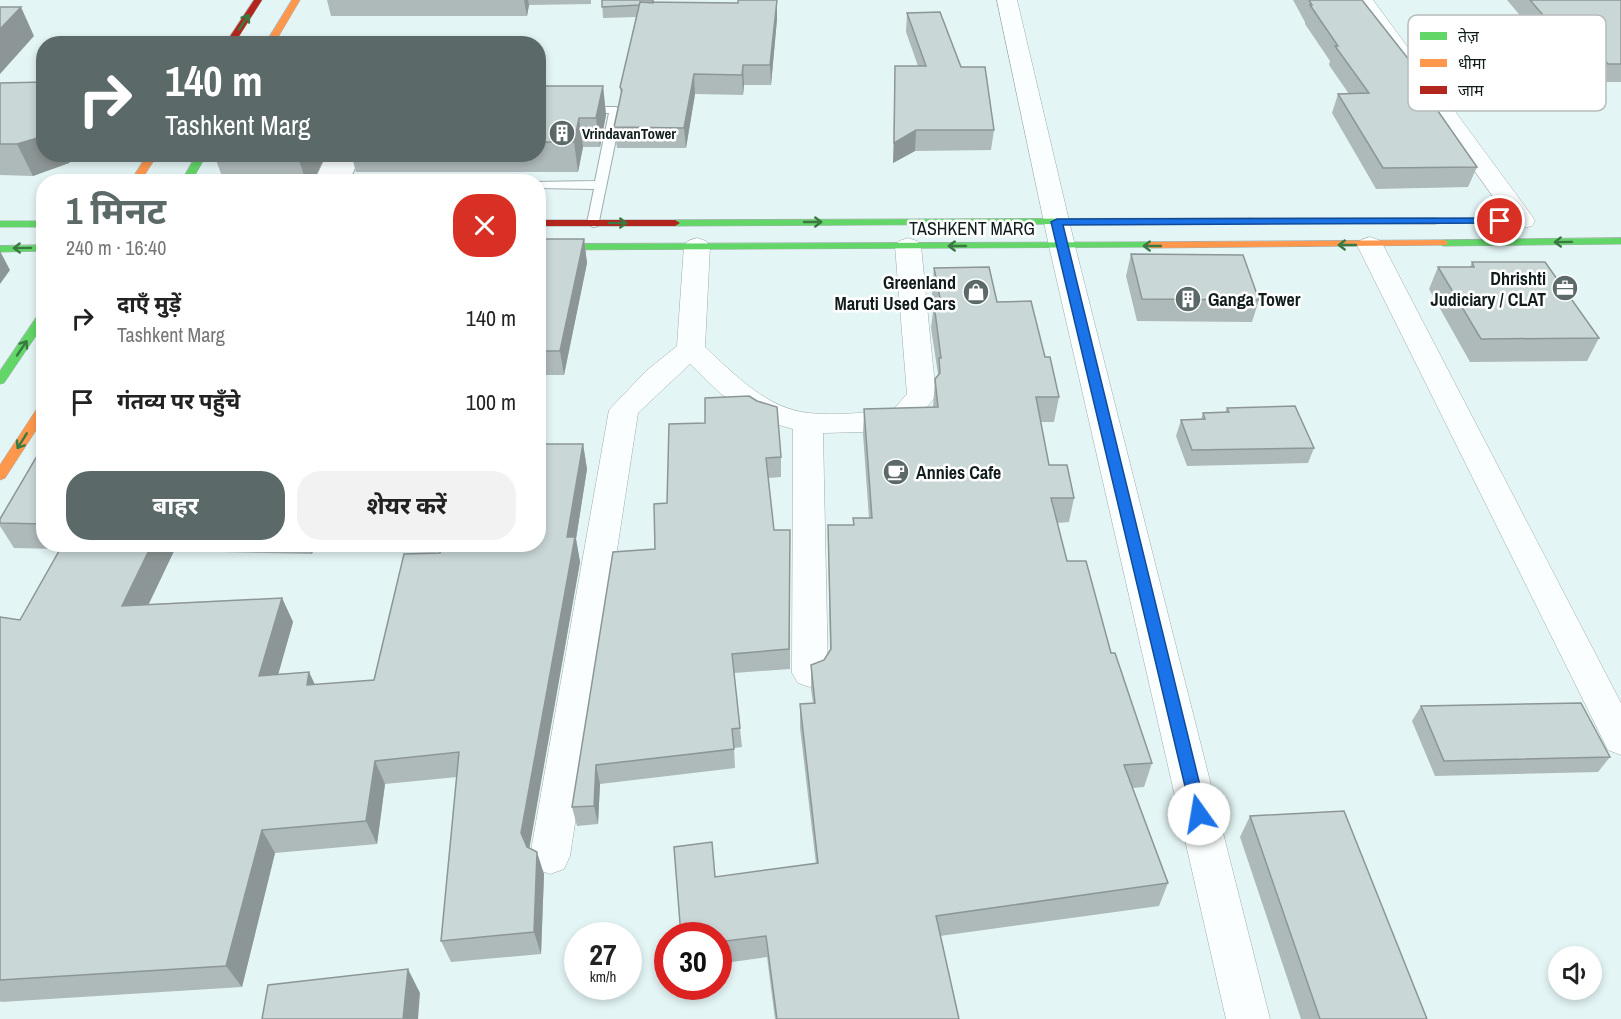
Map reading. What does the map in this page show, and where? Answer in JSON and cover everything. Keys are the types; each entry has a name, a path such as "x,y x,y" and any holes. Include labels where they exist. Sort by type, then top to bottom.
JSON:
{"street":[{"path":"234,36 258,0"},
{"path":"274,36 296,0"},
{"path":"1007,0 1060,234 1248,1019"},
{"path":"1363,0 1408,62"},
{"path":"1443,111 1523,221"},
{"name":"TASHKENT MARG","path":"546,247 908,246 1060,234 1451,221"},
{"name":"TASHKENT MARG","path":"546,223 1060,234 1370,245 1621,241"},
{"path":"0,224 36,224"},
{"path":"1370,245 1621,739"},
{"path":"550,856 624,410 656,378 691,349 697,246"},
{"path":"691,349 730,386 768,412 808,423 900,421 922,396 908,246"},
{"path":"0,249 36,248"},
{"path":"0,380 36,327"},
{"path":"0,475 36,419"},
{"path":"808,423 810,673"}],"lane":[{"path":"546,110 616,110 593,223"},
{"path":"546,184 601,185"}],"building":[{"path":"602,0 653,0 653,3 640,2 639,5 602,7"},
{"path":"738,0 777,0 770,65 743,65 742,75 694,74 684,128 614,127 622,90 620,87 640,2 738,3"},
{"path":"1309,0 1362,0 1408,59 1408,111 1438,111 1477,167 1383,168 1338,94 1369,93 1335,46 1338,46 1310,5 1312,5"},
{"path":"1530,0 1620,0 1621,64 1608,64 1606,61 1606,15 1543,15"},
{"path":"0,7 21,7 0,29"},
{"path":"940,12 961,67 985,67 994,130 916,130 894,143 895,66 926,66 907,13"},
{"path":"36,82 36,138 17,144 0,144 0,83"},
{"path":"546,86 603,86 596,118 579,118 574,142 546,142"},
{"path":"546,239 584,239 560,351 546,351"},
{"path":"1131,254 1243,255 1259,300 1142,299"},
{"path":"1472,262 1545,262 1599,338 1481,339 1438,267 1474,267"},
{"path":"989,267 997,302 1031,301 1045,357 1050,357 1059,397 1036,397 1049,465 1067,465 1074,498 1051,498 1067,561 1086,561 1111,653 1115,653 1152,763 1124,765 1168,883 936,916 959,1019 777,1019 766,936 732,940 732,922 680,922 674,847 712,842 715,877 818,863 800,704 815,703 811,665 824,660 831,649 828,525 854,525 853,518 872,518 864,409 938,407 935,379 940,373 939,358 941,358 934,304 941,303 934,268"},
{"path":"749,396 777,407 781,457 766,458 774,530 790,530 789,649 732,654 740,728 732,729 734,749 596,765 594,806 572,807 613,552 655,549 654,504 667,503 669,424 705,423 705,398"},
{"path":"1295,406 1314,448 1192,450 1181,420 1205,419 1203,413 1229,412 1227,408"},
{"path":"546,444 583,444 567,537 575,537 521,833 527,847 537,852 534,932 441,941 459,752 375,761 366,821 262,830 226,966 0,980 0,617 20,620 58,552 148,552 122,606 282,598 259,676 309,672 307,685 374,680 404,554 546,552"},
{"path":"36,458 36,524 0,523 0,519"},
{"path":"1581,703 1610,757 1444,761 1421,706"},
{"path":"1344,811 1427,1019 1320,1019 1250,816"},
{"path":"408,969 403,1019 262,1019 268,985"}],"traffic: fast":[{"path":"191,174 197,162"},
{"path":"675,223 1251,221"},
{"path":"0,224 36,224"},
{"path":"1443,243 1621,241"},
{"path":"546,247 1151,245"},
{"path":"0,249 36,248"},
{"path":"0,380 36,327"}],"traffic: slow":[{"path":"274,36 296,0"},
{"path":"140,174 148,162"},
{"path":"1251,221 1436,221"},
{"path":"1151,245 1443,243"},
{"path":"0,475 36,419"}],"traffic: jam":[{"path":"234,36 258,0"},
{"path":"546,223 675,223"}],"place":[{"name":"VrindavanTower","path":"562,133"},
{"name":"Dhrishti Judiciary / CLAT","path":"1565,288"},
{"name":"Greenland Maruti Used Cars","path":"976,292"},
{"name":"Ganga Tower","path":"1188,299"},
{"name":"Annies Cafe","path":"896,472"}],"route":[{"path":"1199,814 1057,222 1500,221"}]}
